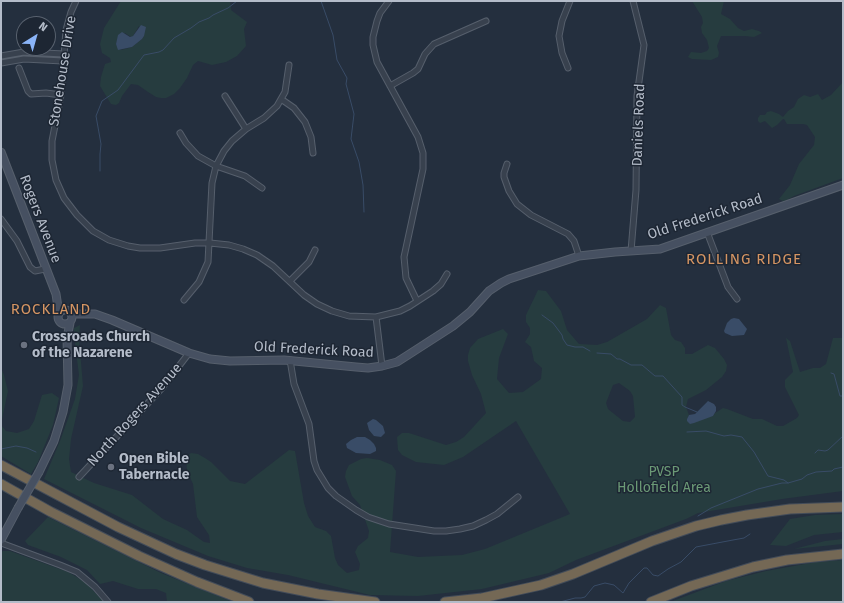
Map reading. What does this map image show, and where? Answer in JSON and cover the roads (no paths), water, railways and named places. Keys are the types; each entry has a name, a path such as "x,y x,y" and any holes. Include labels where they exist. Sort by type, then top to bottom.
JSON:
{"highway":[{"path":"1,465 118,527 205,565 263,583 318,594 375,602"},
{"path":"1,484 51,512 139,556 197,582 249,602"},
{"path":"445,602 482,598 541,585 573,574 652,540 721,520 790,509 843,507"},
{"path":"651,602 691,586 752,567 787,560 843,554"}],"street":[{"name":"Stonehouse Drive","path":"76,1 66,30 60,95 52,141 52,160 60,190 64,198 85,224 93,230 109,240 140,248 160,248 195,243 229,245 257,255 273,266 311,300 332,311 349,316 376,317 400,311 441,284 447,274"},
{"path":"389,1 377,21 373,45 377,62 418,137 423,153 423,169 404,257 406,278 417,301"},
{"path":"568,68 562,53 559,36 562,21 570,1"},
{"name":"Daniels Road","path":"631,251 636,190 637,96 644,45 633,1"},
{"path":"390,86 418,69 425,54 434,44 486,21"},
{"path":"1,56 24,52 64,54"},
{"path":"1,63 24,58 63,61"},
{"path":"184,300 203,276 208,262 212,183 216,166 227,146 246,130 269,114 277,106 287,85 290,65"},
{"path":"19,68 28,91 31,94 46,93 60,95"},
{"path":"225,96 246,130"},
{"path":"281,99 294,108 305,122 311,137 313,153"},
{"path":"180,133 186,143 198,156 216,166 245,176 262,188"},
{"name":"Rogers Avenue","path":"1,152 56,294 70,317"},
{"path":"507,164 504,177 509,191 517,204 531,215 568,234 574,241 580,256"},
{"name":"Old Frederick Road","path":"70,317 84,314 95,314 189,353 201,357 220,360 290,360 368,368 382,366 397,362 453,326 470,312 489,291 501,283 520,275 580,256 660,249 843,185"},
{"path":"1,219 17,241 32,270 46,269"},
{"path":"708,232 728,287 737,299"},
{"path":"290,282 309,262 315,250"},
{"name":"Rogers Avenue","path":"56,294 58,314"},
{"path":"67,338 58,319 58,314 62,311 70,317"},
{"path":"61,324 66,324 70,317"},
{"path":"1,540 39,472 54,441 63,412 68,385 67,338 70,317"},
{"path":"376,317 382,366"},
{"name":"North Rogers Avenue","path":"79,477 162,388 189,353"},
{"path":"290,360 294,384 309,424 314,460 317,470 328,488 336,496 356,510 368,517 389,524 434,531 446,531 473,526 497,514 518,497"},
{"path":"1,544 76,572 95,587 108,602"}],"water":[{"path":"141,25 146,27 142,39 132,47 118,50 116,44 118,35 122,32 130,37 133,36"},
{"path":"734,318 739,319 747,329 744,335 732,336 725,333 724,331 727,323"},
{"path":"708,401 716,407 716,411 713,416 690,424 687,421 689,415 695,414"},
{"path":"373,419 383,426 385,433 381,437 374,436 369,430 367,423"},
{"path":"357,437 365,437 370,440 374,444 376,451 370,454 356,453 347,448 346,444"}],"waterway":[{"path":"100,171 101,144 96,116 102,101 118,90 144,55 163,50 174,38 199,22 228,8 237,1"},
{"path":"321,1 333,35 337,60 347,78 346,84 354,114 351,139 359,162 363,185 364,212"},
{"path":"542,315 553,323 567,345 583,347 590,351"},
{"path":"597,353 611,354 617,359 631,365 642,365 655,376 663,376 682,397 682,405 697,412"},
{"path":"831,373 834,374 840,396 843,396"},
{"path":"687,432 706,431 724,436 731,435 742,437 754,452 768,476 784,480 788,483"},
{"path":"815,453 818,450 828,450 843,436"},
{"path":"1,449 16,446 27,448 36,452"},
{"path":"698,516 711,508 758,489 802,479 807,475 816,472 832,471 843,467"},
{"path":"560,602 585,597 594,586 605,583 614,585 623,593 629,583 644,568 647,568 653,575 658,576 681,562 696,547 744,538 750,534"}],"place":[{"name":"Crossroads Church of the Nazarene","path":"24,345"},
{"name":"Open Bible Tabernacle","path":"111,467"}],"district":[{"name":"ROLLING RIDGE","path":"744,260"},
{"name":"ROCKLAND","path":"51,310"}],"park label":[{"name":"PVSP Hollofield Area","path":"664,480"}]}
